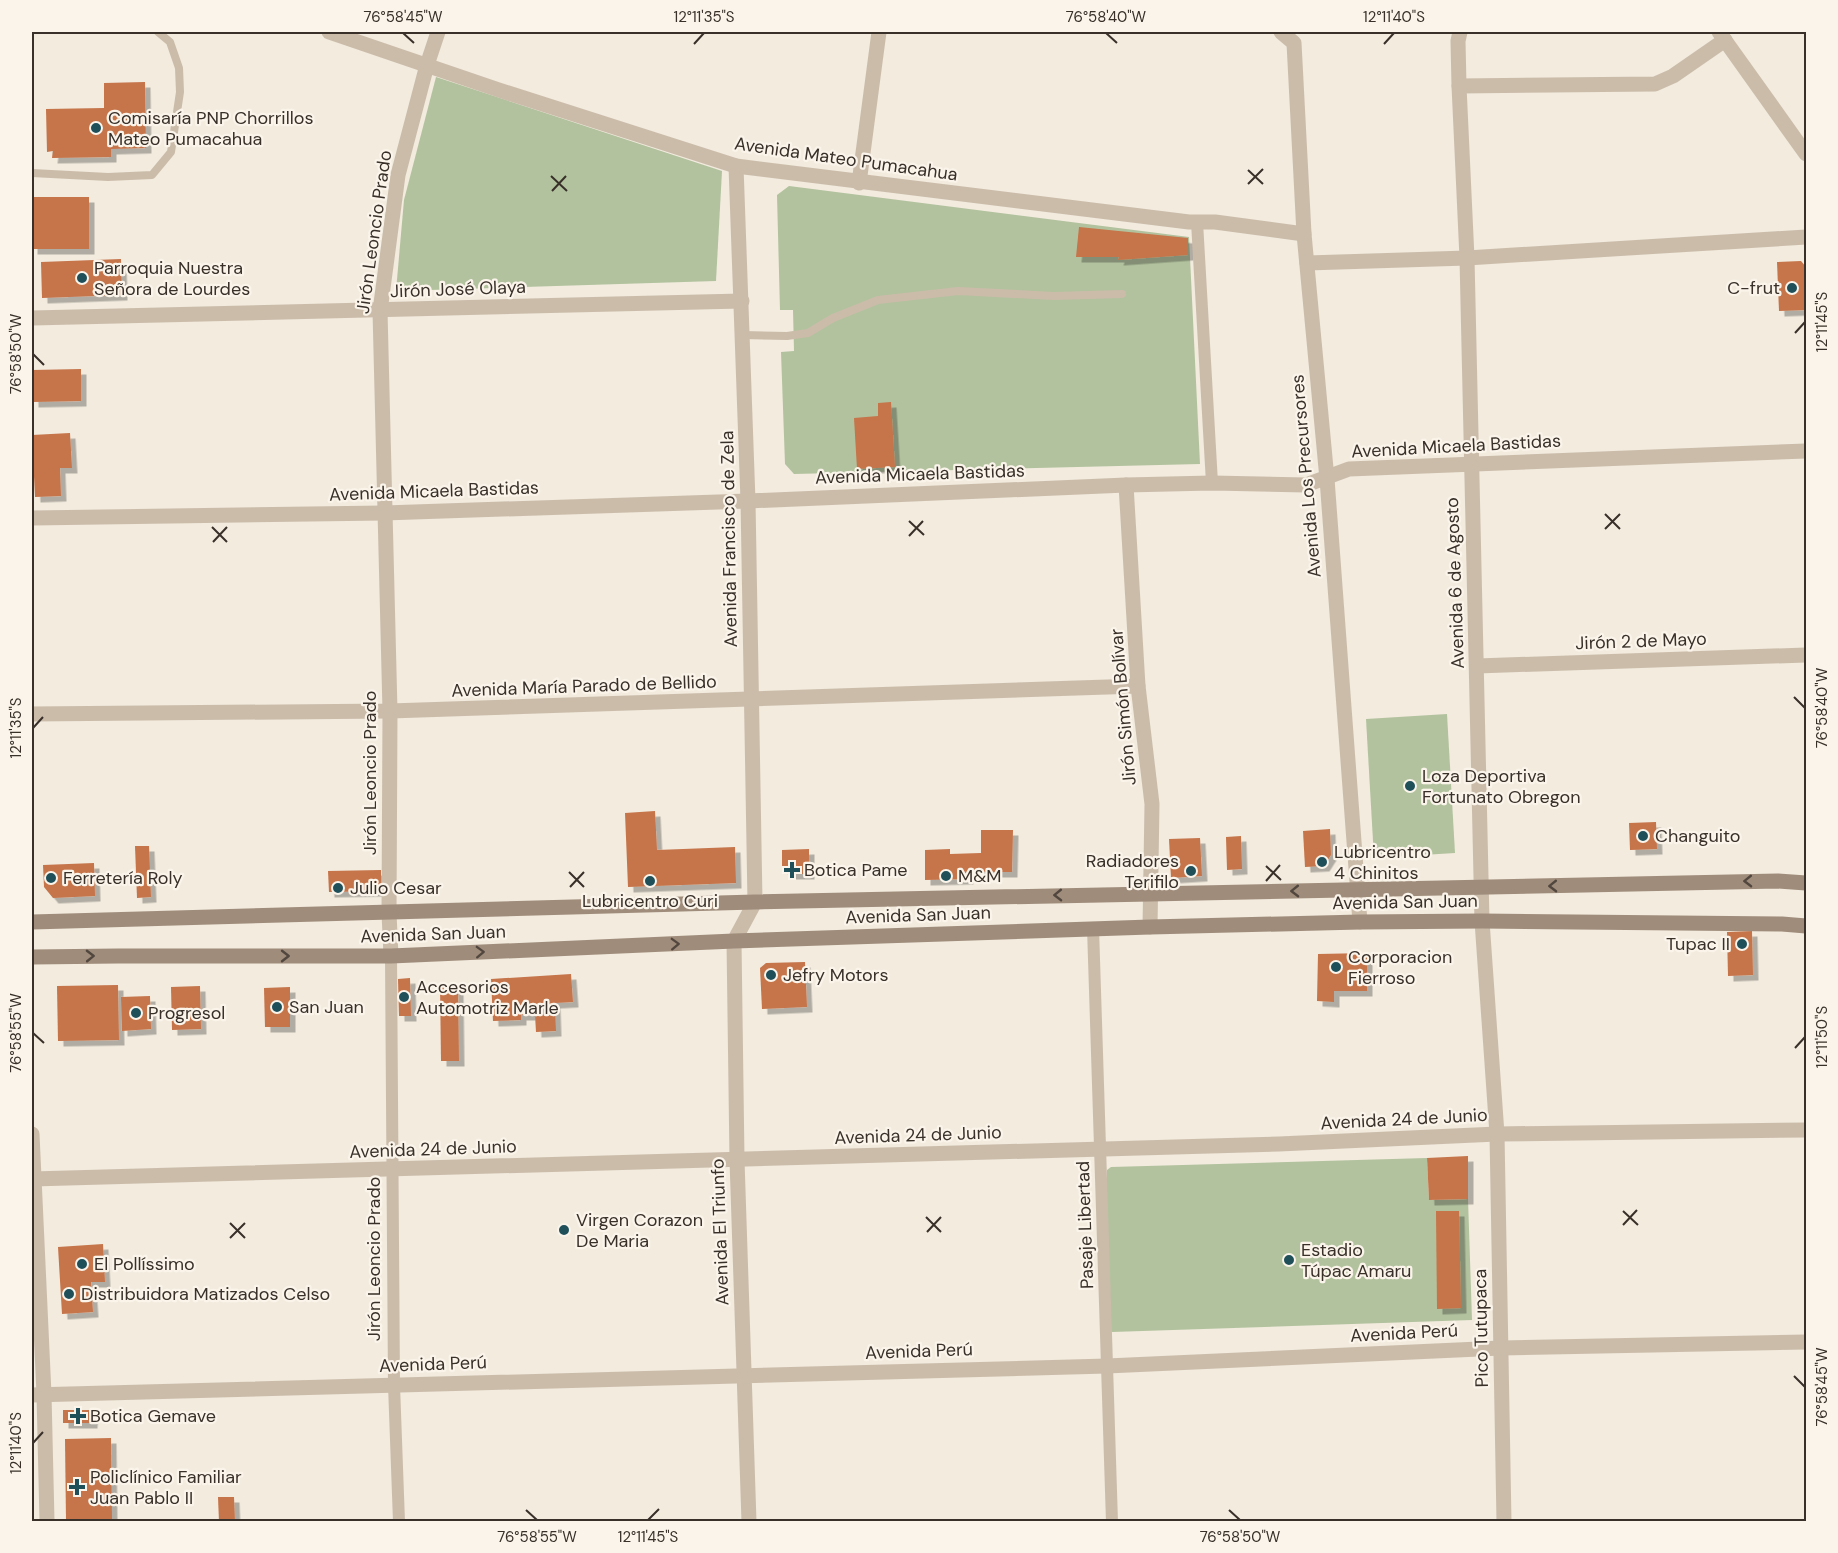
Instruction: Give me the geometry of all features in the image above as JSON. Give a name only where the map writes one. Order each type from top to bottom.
[{"type":"main road","name":"Avenida San Juan","points":[[32,922],[1150,893],[1778,881],[1806,883]]},
{"type":"main road","name":"Avenida San Juan","points":[[32,957],[391,956],[1093,928],[1360,922],[1482,921],[1806,926]]},
{"type":"street","name":"Avenida Mateo Pumacahua","points":[[329,32],[736,166],[859,183],[1304,234]]},
{"type":"street","name":"Jirón Leoncio Prado","points":[[399,1521],[394,1385],[389,913],[390,711],[380,311],[398,175],[438,32]]},
{"type":"street","points":[[859,183],[879,32]]},
{"type":"street","name":"Avenida Los Precursores","points":[[1281,32],[1294,43],[1304,234],[1327,478],[1360,922]]},
{"type":"street","name":"Avenida 6 de Agosto","points":[[1460,32],[1458,41],[1459,86],[1467,258],[1482,921],[1497,1134]]},
{"type":"street","points":[[1459,86],[1655,84],[1673,76],[1722,36],[1806,154]]},
{"type":"street","name":"Avenida Francisco de Zela","points":[[734,941],[755,902],[748,501],[736,166]]},
{"type":"street","points":[[1197,222],[1212,483]]},
{"type":"street","points":[[1307,263],[1467,258],[1806,237]]},
{"type":"street","name":"Jirón José Olaya","points":[[32,318],[742,301]]},
{"type":"street","name":"Avenida Micaela Bastidas","points":[[32,518],[384,513],[1126,485],[1212,483],[1306,485],[1349,469],[1806,451]]},
{"type":"street","name":"Jirón Simón Bolívar","points":[[1126,485],[1138,686],[1152,804],[1150,927]]},
{"type":"street","name":"Jirón 2 de Mayo","points":[[1476,666],[1806,655]]},
{"type":"street","name":"Avenida María Parado de Bellido","points":[[32,714],[390,711],[1138,686]]},
{"type":"street","name":"Pasaje Libertad","points":[[1093,928],[1112,1521]]},
{"type":"street","name":"Avenida El Triunfo","points":[[734,941],[737,1160],[749,1521]]},
{"type":"street","name":"Avenida 24 de Junio","points":[[33,1179],[1100,1150],[1497,1134],[1806,1130]]},
{"type":"street","points":[[32,1134],[38,1395],[47,1521]]},
{"type":"street","name":"Pico Tutupaca","points":[[1497,1134],[1504,1521]]},
{"type":"street","name":"Avenida Perú","points":[[38,1395],[1107,1366],[1501,1348],[1806,1342]]},
{"type":"lane","points":[[32,173],[108,177],[152,175],[163,164],[171,152],[180,92],[179,68],[170,42],[158,32]]},
{"type":"lane","points":[[743,335],[787,336],[808,333],[833,318],[878,300],[958,291],[1054,296],[1122,294]]},
{"type":"green space","points":[[436,77],[722,171],[716,281],[396,291],[404,200]]},
{"type":"green space","points":[[789,186],[1189,237],[1200,464],[794,474],[785,464],[781,352],[794,351],[793,310],[780,310],[777,195]]},
{"type":"green space","name":"Loza Deportiva Fortunato Obregon","points":[[1447,714],[1455,853],[1374,858],[1366,719]]},
{"type":"green space","name":"Estadio Túpac Amaru","points":[[1427,1158],[1429,1200],[1468,1199],[1472,1320],[1112,1332],[1107,1328],[1107,1170],[1111,1167]]},
{"type":"building","name":"Comisaría PNP Chorrillos Mateo Pumacahua","points":[[145,82],[146,148],[111,149],[111,157],[52,158],[53,151],[47,152],[46,109],[104,108],[104,83]]},
{"type":"building","points":[[32,197],[89,197],[89,249],[32,249]]},
{"type":"building","points":[[1079,227],[1188,238],[1188,255],[1118,260],[1119,257],[1076,257]]},
{"type":"building","name":"Parroquia Nuestra Señora de Lourdes","points":[[121,259],[122,295],[42,298],[41,262]]},
{"type":"building","name":"C-frut","points":[[1801,261],[1806,267],[1806,310],[1779,311],[1777,262]]},
{"type":"building","points":[[81,369],[81,401],[33,402],[32,370]]},
{"type":"building","points":[[891,402],[895,467],[857,469],[854,418],[878,416],[878,403]]},
{"type":"building","points":[[70,433],[72,468],[60,468],[61,496],[35,497],[32,435]]},
{"type":"building","points":[[655,811],[657,850],[735,847],[736,883],[628,887],[625,813]]},
{"type":"building","name":"Changuito","points":[[1656,822],[1657,849],[1630,850],[1629,823]]},
{"type":"building","points":[[1330,829],[1331,855],[1324,866],[1305,867],[1303,831]]},
{"type":"building","points":[[981,830],[1013,830],[1012,872],[968,872],[968,879],[925,880],[925,850],[950,849],[950,854],[981,853]]},
{"type":"building","points":[[1241,836],[1242,869],[1227,870],[1226,837]]},
{"type":"building","points":[[1200,838],[1202,876],[1171,878],[1169,839]]},
{"type":"building","points":[[135,846],[149,846],[151,897],[137,898]]},
{"type":"building","points":[[809,849],[809,874],[788,874],[782,868],[782,850]]},
{"type":"building","points":[[94,863],[95,896],[53,898],[44,887],[43,865]]},
{"type":"building","points":[[381,870],[381,891],[329,892],[328,871]]},
{"type":"building","points":[[1752,931],[1753,975],[1728,976],[1727,932]]},
{"type":"building","points":[[1367,953],[1367,991],[1334,991],[1334,1002],[1317,1001],[1318,954]]},
{"type":"building","points":[[805,962],[807,1007],[762,1009],[760,968],[766,963]]},
{"type":"building","points":[[571,974],[573,1002],[555,1003],[556,1031],[536,1032],[535,1015],[521,1015],[521,1020],[493,1021],[491,979]]},
{"type":"building","name":"Accesorios Automotriz Marle","points":[[410,978],[411,1016],[399,1016],[398,979]]},
{"type":"building","points":[[440,984],[458,984],[459,1061],[441,1061]]},
{"type":"building","points":[[118,985],[119,1040],[58,1041],[57,986]]},
{"type":"building","points":[[200,986],[201,1029],[172,1030],[171,987]]},
{"type":"building","name":"San Juan","points":[[290,987],[290,1027],[265,1027],[264,988]]},
{"type":"building","name":"Progresol","points":[[150,996],[151,1029],[122,1031],[121,997]]},
{"type":"building","points":[[1468,1156],[1468,1199],[1429,1200],[1427,1158]]},
{"type":"building","points":[[1436,1211],[1459,1211],[1461,1308],[1437,1309]]},
{"type":"building","name":"El Pollíssimo","points":[[103,1244],[105,1282],[91,1282],[93,1312],[62,1314],[58,1247]]},
{"type":"building","name":"Botica Gemave","points":[[63,1410],[93,1410],[92,1423],[63,1423]]},
{"type":"building","points":[[111,1438],[112,1519],[66,1521],[65,1439]]},
{"type":"building","points":[[218,1497],[234,1497],[235,1522],[219,1522]]},
{"type":"place","name":"Comisaría PNP Chorrillos Mateo Pumacahua","points":[[96,128]]},
{"type":"place","name":"Parroquia Nuestra Señora de Lourdes","points":[[82,278]]},
{"type":"place","name":"C-frut","points":[[1792,288]]},
{"type":"place","name":"Loza Deportiva Fortunato Obregon","points":[[1410,786]]},
{"type":"place","name":"Changuito","points":[[1643,836]]},
{"type":"place","name":"Lubricentro 4 Chinitos","points":[[1322,862]]},
{"type":"place","name":"Botica Pame","points":[[792,870]]},
{"type":"place","name":"Radiadores Terifilo","points":[[1191,871]]},
{"type":"place","name":"M&M","points":[[946,876]]},
{"type":"place","name":"Ferretería Roly","points":[[51,878]]},
{"type":"place","name":"Lubricentro Curi","points":[[650,881]]},
{"type":"place","name":"Julio Cesar","points":[[338,888]]},
{"type":"place","name":"Tupac II","points":[[1742,944]]},
{"type":"place","name":"Corporacion Fierroso","points":[[1336,967]]},
{"type":"place","name":"Jefry Motors","points":[[771,975]]},
{"type":"place","name":"Accesorios Automotriz Marle","points":[[404,997]]},
{"type":"place","name":"San Juan","points":[[277,1007]]},
{"type":"place","name":"Progresol","points":[[136,1013]]},
{"type":"place","name":"Virgen Corazon De Maria","points":[[564,1230]]},
{"type":"place","name":"Estadio Túpac Amaru","points":[[1289,1260]]},
{"type":"place","name":"El Pollíssimo","points":[[82,1264]]},
{"type":"place","name":"Distribuidora Matizados Celso","points":[[69,1294]]},
{"type":"place","name":"Botica Gemave","points":[[78,1416]]},
{"type":"place","name":"Policlínico Familiar Juan Pablo II","points":[[77,1487]]}]
